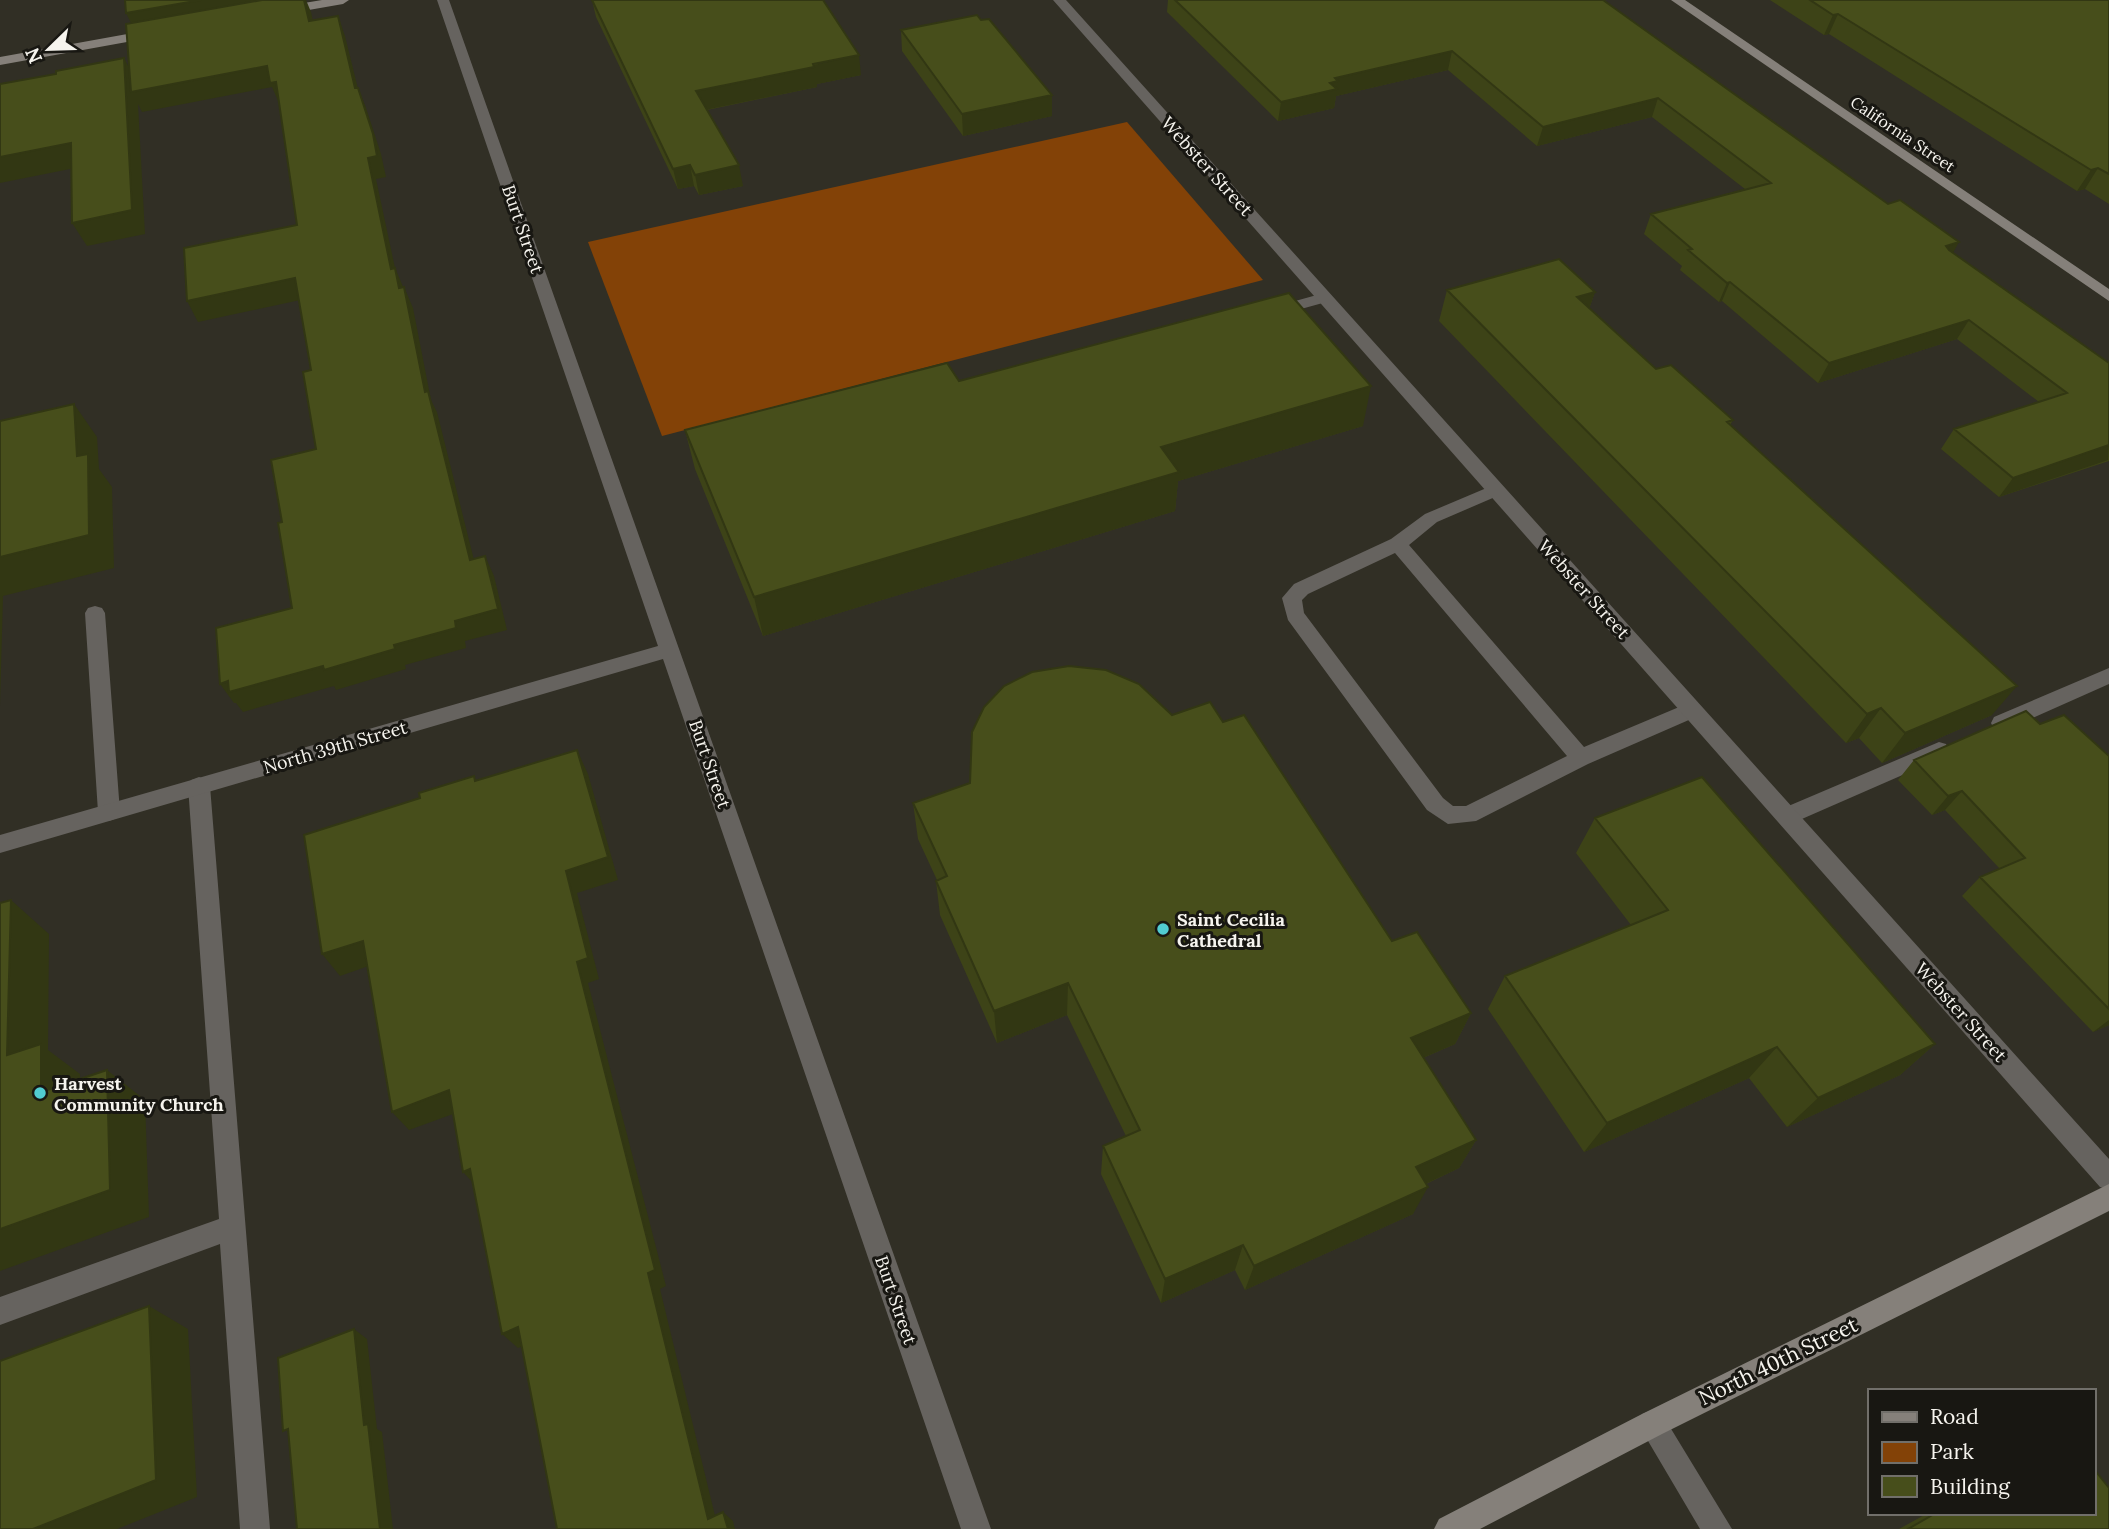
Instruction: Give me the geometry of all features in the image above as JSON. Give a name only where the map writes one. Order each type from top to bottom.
[{"type":"street","points":[[261,15],[343,0]]},
{"type":"street","name":"Burt Street","points":[[443,0],[976,1529]]},
{"type":"street","name":"Webster Street","points":[[1059,0],[2109,1178]]},
{"type":"street","name":"California Street","points":[[1677,0],[2109,296]]},
{"type":"street","points":[[0,61],[165,32]]},
{"type":"street","points":[[1259,315],[1324,298]]},
{"type":"street","points":[[1496,490],[1431,518],[1398,544],[1301,589],[1292,598],[1294,615],[1435,804],[1448,815],[1468,815],[1581,758],[1691,710]]},
{"type":"street","points":[[1398,544],[1581,758]]},
{"type":"street","points":[[95,612],[109,812]]},
{"type":"street","name":"North 39th Street","points":[[0,844],[670,650]]},
{"type":"street","points":[[1985,730],[2109,676]]},
{"type":"street","points":[[1787,817],[1960,741]]},
{"type":"street","points":[[199,786],[254,1529]]},
{"type":"street","name":"North 40th Street","points":[[1449,1529],[1652,1424],[2109,1197]]},
{"type":"street","points":[[0,1311],[232,1227]]},
{"type":"street","points":[[1652,1424],[1717,1529]]},
{"type":"green space","points":[[1127,122],[1263,280],[662,436],[588,242]]},
{"type":"building","points":[[125,0],[201,0],[126,13]]},
{"type":"building","points":[[262,0],[304,0],[309,21],[338,16],[355,88],[358,88],[373,134],[377,156],[368,158],[391,269],[395,268],[399,288],[404,287],[425,392],[428,391],[470,560],[485,556],[498,609],[455,621],[456,628],[394,645],[395,649],[324,670],[323,666],[229,692],[228,681],[220,684],[216,628],[292,608],[278,523],[282,522],[271,460],[316,449],[303,372],[311,370],[295,278],[187,301],[184,248],[297,225],[276,82],[270,83],[267,66],[131,92],[126,24]]},
{"type":"building","points":[[592,0],[823,0],[859,55],[696,91],[739,165],[695,175],[690,165],[673,169]]},
{"type":"building","points":[[1175,0],[1603,0],[1888,204],[1900,200],[1959,242],[1946,246],[2109,363],[2109,445],[2013,478],[1954,429],[2067,393],[1969,320],[1829,363],[1730,282],[1727,283],[1651,214],[1771,183],[1658,98],[1543,127],[1452,51],[1335,78],[1338,81],[1330,83],[1337,89],[1281,102]]},
{"type":"building","points":[[1810,0],[2109,0],[2109,174],[2098,168],[2091,170],[1838,14],[1833,15]]},
{"type":"building","points":[[977,15],[981,20],[989,19],[1052,95],[962,114],[901,30]]},
{"type":"building","points":[[124,58],[132,210],[72,223],[71,143],[0,157],[0,84]]},
{"type":"building","points":[[1559,259],[1595,292],[1577,297],[1656,369],[1671,365],[1733,420],[1727,422],[2017,686],[1905,733],[1881,708],[1867,714],[1447,290]]},
{"type":"building","points":[[1289,293],[1371,386],[1161,447],[1179,472],[754,597],[685,430],[947,363],[959,381]]},
{"type":"building","points":[[74,404],[77,456],[88,454],[89,535],[0,557],[0,421]]},
{"type":"building","points":[[1069,666],[1106,670],[1139,684],[1172,715],[1210,702],[1223,722],[1244,715],[1392,941],[1417,932],[1471,1013],[1411,1038],[1476,1140],[1416,1167],[1428,1187],[1254,1266],[1243,1245],[1165,1279],[1103,1146],[1140,1130],[1068,983],[994,1011],[936,881],[947,876],[913,803],[970,783],[972,732],[984,707],[1004,686],[1032,672]]},
{"type":"building","points":[[2026,711],[2040,724],[2064,715],[2109,756],[2109,1009],[1980,877],[2025,858],[1962,791],[1948,796],[1914,760]]},
{"type":"building","points":[[577,750],[608,857],[566,871],[588,958],[577,962],[655,1270],[648,1273],[708,1519],[723,1512],[728,1529],[557,1529],[518,1327],[502,1334],[470,1169],[463,1172],[449,1090],[392,1112],[363,941],[322,954],[304,835],[420,798],[419,793],[474,776],[475,781]]},
{"type":"building","points":[[1702,777],[1935,1044],[1818,1098],[1777,1047],[1607,1123],[1505,976],[1668,910],[1595,818]]},
{"type":"building","points":[[11,900],[7,1055],[41,1044],[41,1092],[107,1070],[110,1190],[0,1229],[0,903]]},
{"type":"building","points":[[149,1306],[156,1480],[33,1529],[0,1529],[0,1361]]},
{"type":"building","points":[[354,1329],[364,1425],[368,1424],[380,1529],[297,1529],[288,1429],[283,1431],[278,1358]]},
{"type":"building","points":[[2095,1470],[2109,1488],[2109,1529],[1908,1529],[1932,1515],[2095,1515]]},
{"type":"place","name":"Saint Cecilia Cathedral","points":[[1163,929]]},
{"type":"place","name":"Harvest Community Church","points":[[40,1093]]}]
